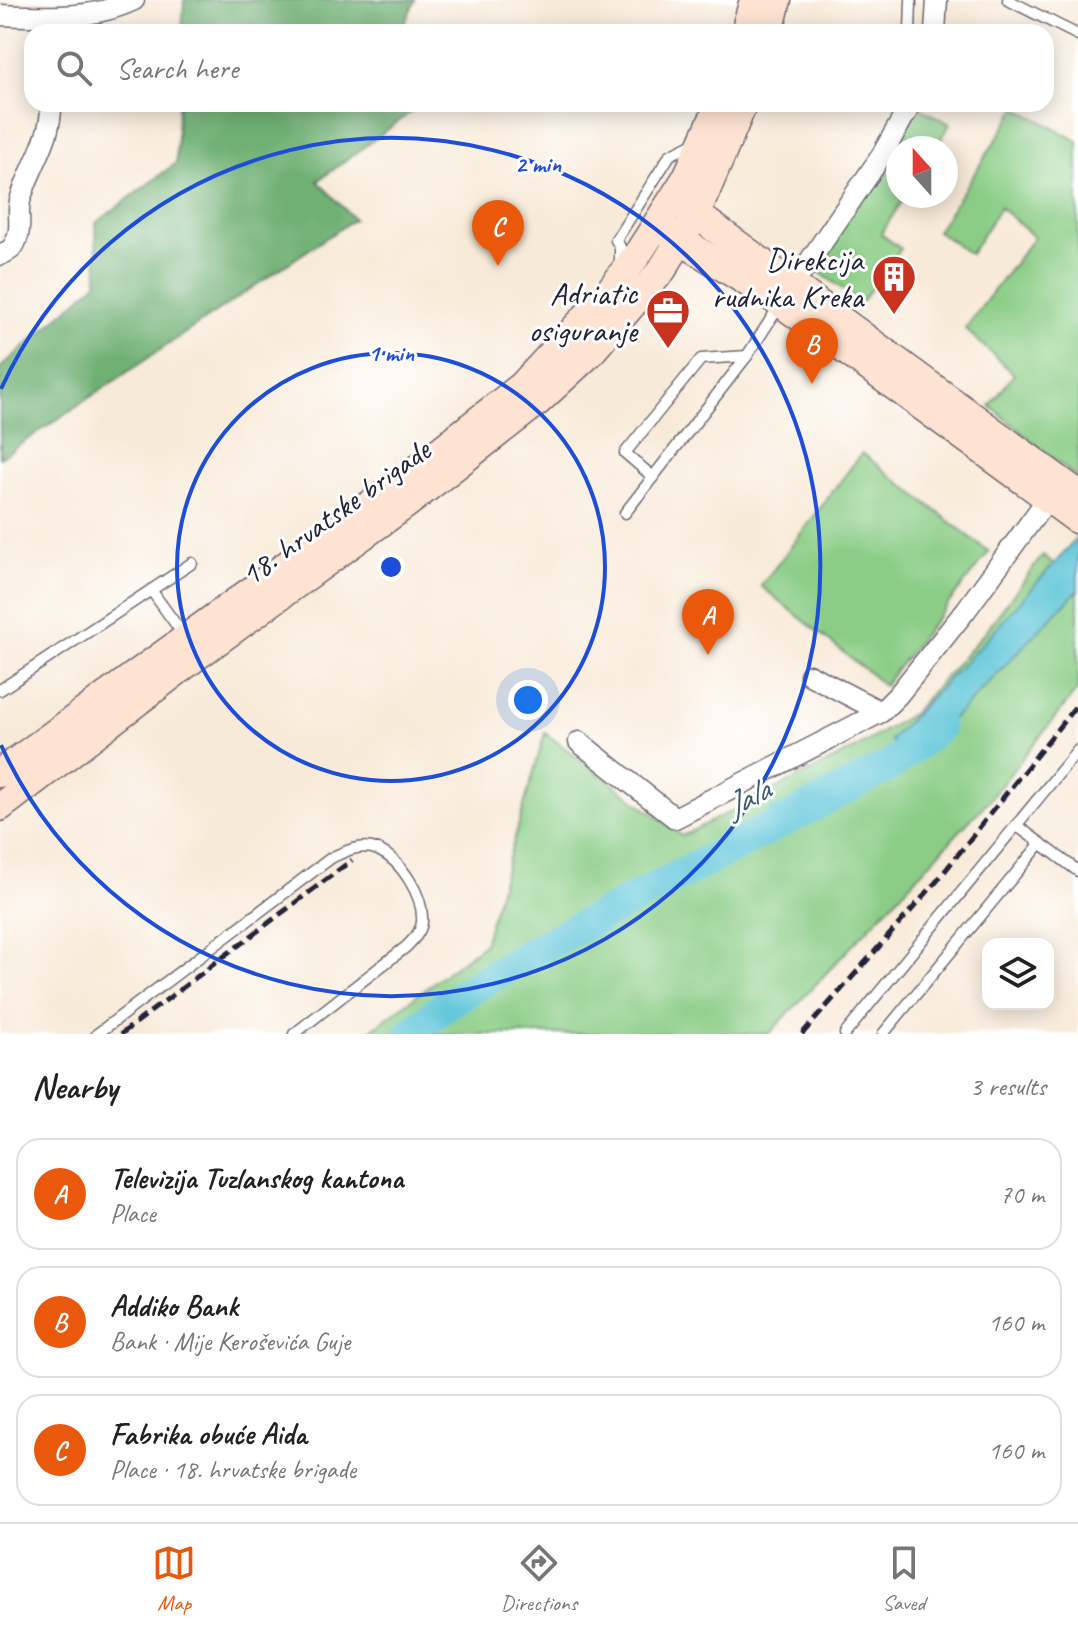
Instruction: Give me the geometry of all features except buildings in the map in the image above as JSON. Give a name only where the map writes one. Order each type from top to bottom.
[{"type":"main road","points":[[747,24],[754,0]]},
{"type":"main road","points":[[771,24],[777,0]]},
{"type":"main road","points":[[685,206],[717,112]]},
{"type":"main road","points":[[738,112],[669,233],[787,294]]},
{"type":"main road","points":[[685,206],[787,294],[1062,491],[1078,520]]},
{"type":"main road","name":"18. hrvatske brigade","points":[[0,807],[192,646],[522,386],[620,278],[669,233]]},
{"type":"main road","name":"18. hrvatske brigade","points":[[0,773],[405,505],[537,402],[589,354],[662,270],[669,233]]},
{"type":"street","points":[[0,15],[33,24],[123,6],[134,0]]},
{"type":"street","points":[[936,24],[937,0]]},
{"type":"street","points":[[0,255],[12,250],[19,235],[20,201],[52,120],[52,112]]},
{"type":"street","points":[[787,294],[880,158],[906,112]]},
{"type":"street","points":[[579,742],[675,818],[881,712],[1062,491]]},
{"type":"street","points":[[810,675],[881,712]]},
{"type":"lane","points":[[910,24],[911,0]]},
{"type":"lane","points":[[1008,0],[1078,35]]},
{"type":"lane","points":[[620,278],[620,247],[616,240],[670,155],[708,136]]},
{"type":"lane","points":[[625,513],[747,356],[787,294]]},
{"type":"lane","points":[[653,477],[625,453],[701,359],[747,356]]},
{"type":"lane","points":[[0,690],[192,563]]},
{"type":"lane","points":[[151,590],[192,646]]},
{"type":"lane","points":[[845,1034],[1078,750]]},
{"type":"lane","points":[[1016,825],[1078,871]]},
{"type":"lane","points":[[883,1034],[1041,843]]},
{"type":"lane","points":[[97,1034],[331,858],[346,850],[363,847],[377,849],[389,857],[414,888],[422,925],[406,947],[294,1034]]},
{"type":"green space","points":[[184,0],[415,0],[404,24],[182,24]]},
{"type":"green space","points":[[178,112],[411,112],[318,181],[354,219],[0,458],[0,368],[97,283],[96,223],[176,163]]},
{"type":"green space","points":[[912,112],[927,112],[950,124],[943,136],[897,136]]},
{"type":"green space","points":[[1014,112],[1024,112],[1078,141],[1078,479],[990,406],[1014,374],[965,329],[1034,237],[1000,207],[970,254],[937,231],[952,208],[958,208],[958,199]]},
{"type":"green space","points":[[886,152],[886,208],[897,208],[881,234],[901,249],[861,302],[812,267]]},
{"type":"green space","points":[[862,453],[989,552],[884,685],[761,586]]},
{"type":"green space","points":[[1043,555],[1078,584],[1078,689],[989,800],[769,1034],[366,1034],[484,944],[545,733],[682,836],[853,750],[913,713],[985,632]]},
{"type":"water","points":[[1078,537],[1078,590],[960,712],[907,757],[890,740]]},
{"type":"waterway","name":"Jala","points":[[411,1034],[444,1006],[530,953],[891,765],[938,727]]},
{"type":"railway","points":[[802,1034],[937,881],[1078,703]]},
{"type":"railway","points":[[121,1034],[352,860]]},
{"type":"place","name":"Fabrika obuće Aida","points":[[498,266]]},
{"type":"place","name":"Direkcija rudnika Kreka","points":[[894,316]]},
{"type":"place","name":"Adriatic osiguranje","points":[[668,350]]},
{"type":"place","name":"Addiko Bank","points":[[812,384]]},
{"type":"place","name":"Televizija Tuzlanskog kantona","points":[[708,655]]}]
